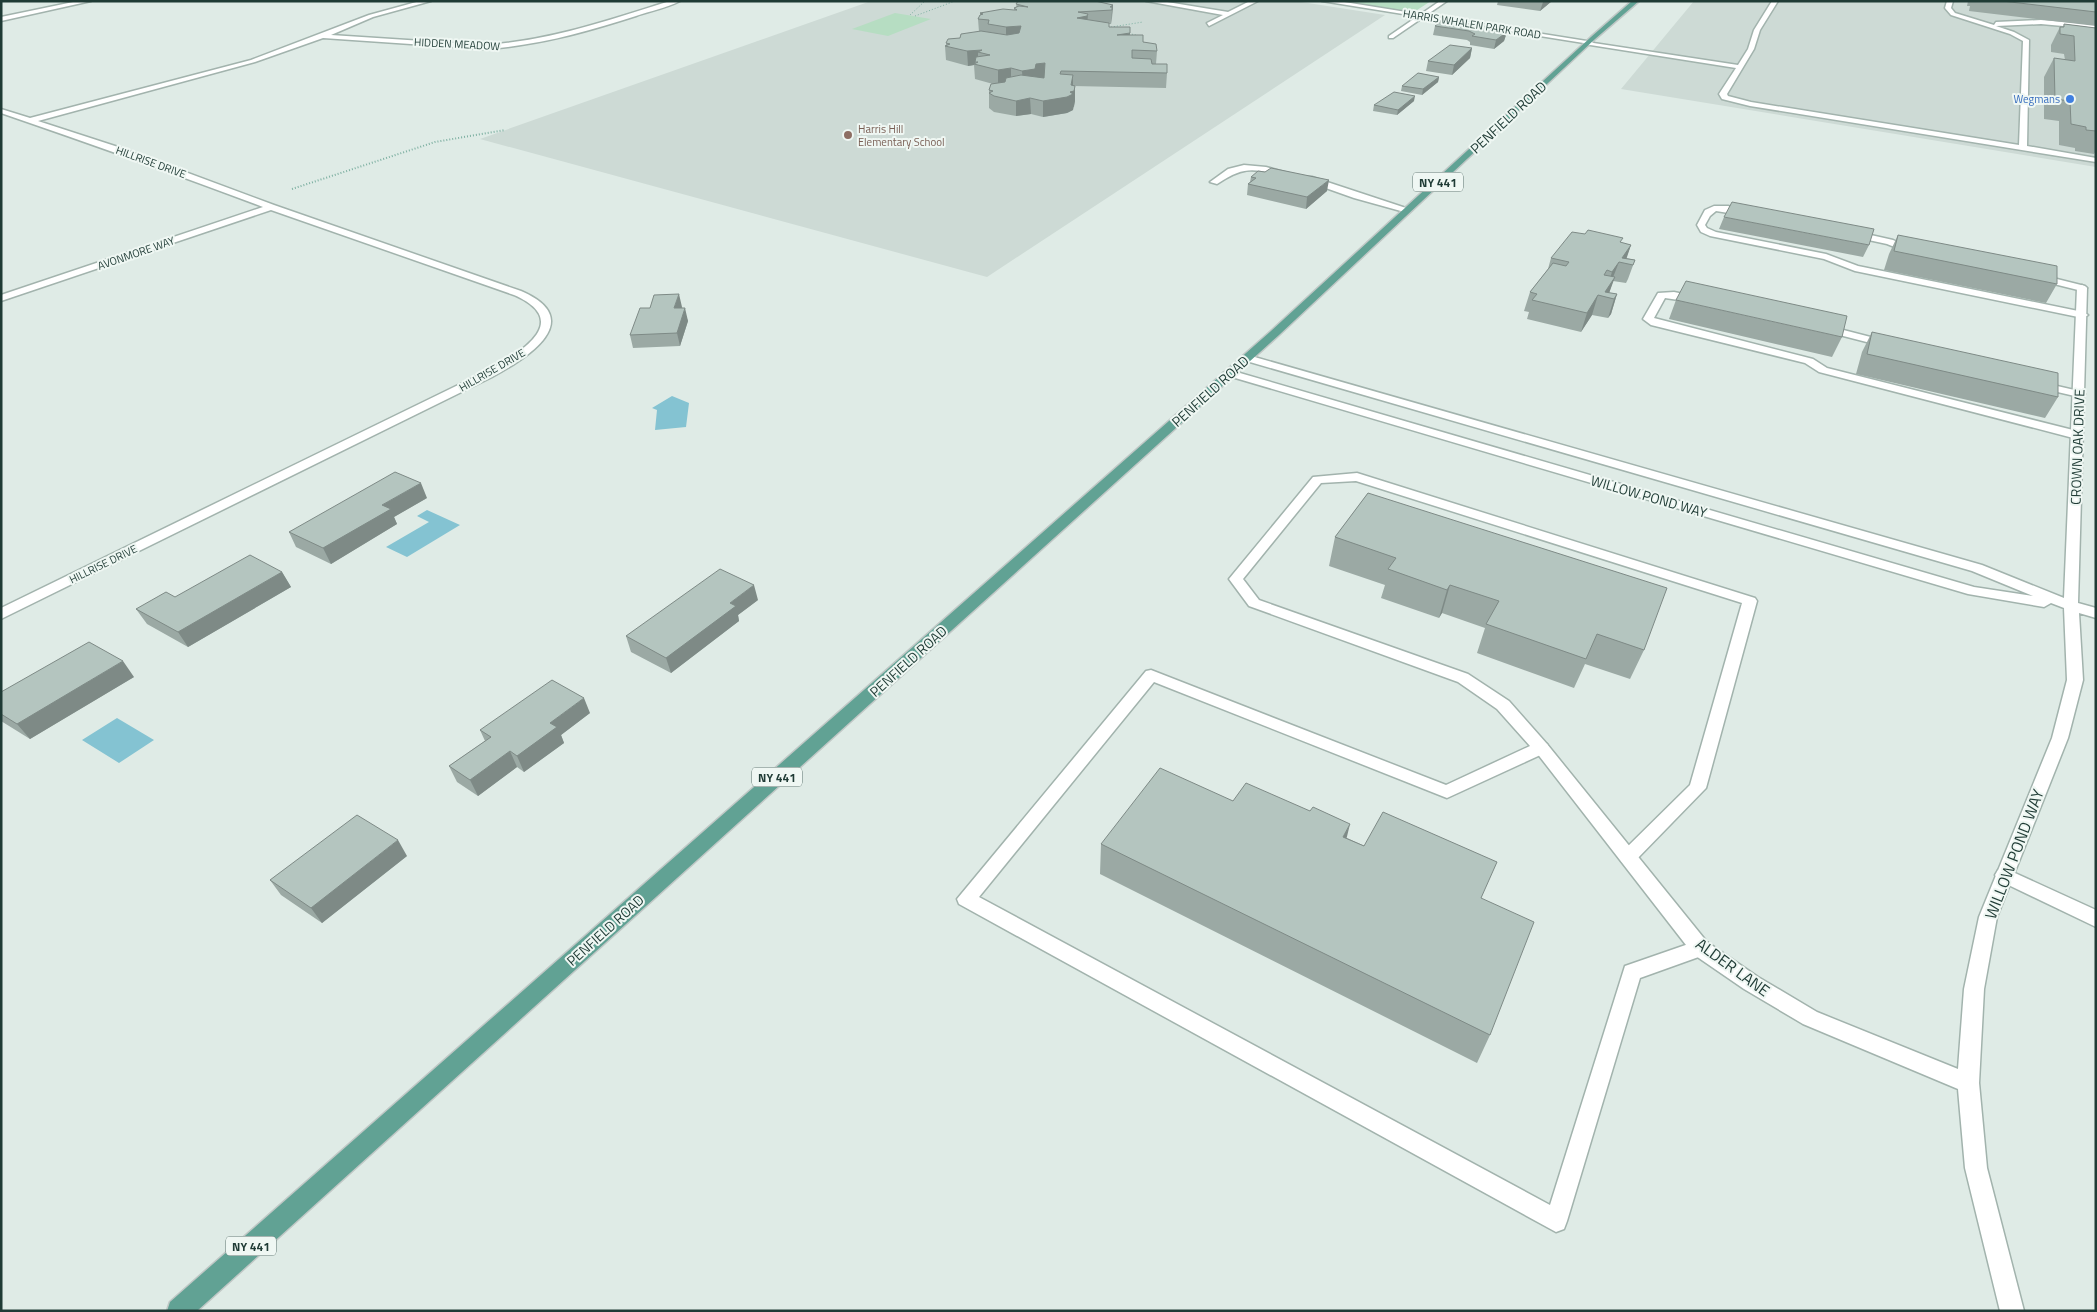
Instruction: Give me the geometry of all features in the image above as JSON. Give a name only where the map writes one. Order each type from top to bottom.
[{"type":"main road","name":"PENFIELD ROAD","points":[[178,1311],[1247,358],[1634,2]]},
{"type":"street","points":[[1,18],[88,1]]},
{"type":"street","name":"HIDDEN MEADOW","points":[[28,121],[254,62],[371,16],[428,1]]},
{"type":"street","name":"HIDDEN MEADOW","points":[[322,36],[475,46],[504,46],[552,38],[676,1]]},
{"type":"street","points":[[1150,1],[1229,14]]},
{"type":"street","points":[[1209,24],[1255,1]]},
{"type":"street","name":"HARRIS WHALEN PARK ROAD","points":[[1325,1],[1742,64]]},
{"type":"street","points":[[1391,37],[1444,1]]},
{"type":"street","points":[[1775,1],[1757,30],[1753,46],[1723,94],[1725,97],[1733,100],[2096,160]]},
{"type":"street","points":[[1950,1],[1948,8],[1953,14],[2026,40],[2024,148]]},
{"type":"street","points":[[1987,25],[2041,22],[2060,26],[2096,27]]},
{"type":"street","name":"HILLRISE DRIVE","points":[[1,111],[115,149],[271,207],[520,294],[544,310],[548,322],[545,334],[533,346],[515,360],[488,375],[1,614]]},
{"type":"street","points":[[1214,182],[1231,170],[1257,168],[1306,178],[1357,196],[1408,210]]},
{"type":"street","name":"AVONMORE WAY","points":[[1,298],[271,207]]},
{"type":"street","points":[[1753,215],[1724,209],[1713,209],[1701,225],[1704,230],[1713,234],[1826,257],[1855,268],[2083,315]]},
{"type":"street","points":[[1841,232],[1890,242],[1919,252]]},
{"type":"street","name":"CROWN OAK DRIVE","points":[[2024,274],[2082,288],[2083,315],[2070,606]]},
{"type":"street","points":[[1712,303],[1674,294],[1662,295],[1648,319],[1655,323],[1809,361],[1822,370],[2078,435]]},
{"type":"street","points":[[1816,326],[1882,341],[1896,350]]},
{"type":"street","name":"WILLOW POND WAY","points":[[1247,358],[1977,568],[2070,606]]},
{"type":"street","name":"WILLOW POND WAY","points":[[1229,373],[1973,591],[2070,606],[2096,613]]},
{"type":"street","points":[[2033,383],[2080,394]]},
{"type":"street","name":"ALDER LANE","points":[[1628,856],[1698,788],[1750,601],[1358,477],[1317,480],[1236,579],[1254,603],[1463,678],[1502,705],[1541,748],[1700,948],[1751,983],[1810,1018],[1968,1083]]},
{"type":"street","name":"WILLOW POND WAY","points":[[2012,1311],[1976,1168],[1968,1083],[1974,989],[1988,917],[2060,738],[2076,680],[2070,606]]},
{"type":"street","points":[[1541,748],[1447,792],[1151,675],[966,899],[1556,1221],[1632,972],[1700,948]]},
{"type":"street","points":[[2004,876],[2096,919]]},
{"type":"path","points":[[910,15],[925,1]]},
{"type":"path","points":[[915,16],[955,1]]},
{"type":"path","points":[[1115,32],[1098,28],[1144,22]]},
{"type":"path","points":[[1124,33],[1141,36]]},
{"type":"path","points":[[256,201],[435,142],[505,130]]},
{"type":"shaded area","name":"Harris Hill Elementary School","points":[[871,1],[1295,1],[1385,15],[987,277],[480,139]]},
{"type":"shaded area","points":[[1694,1],[2096,1],[2096,167],[1621,89]]},
{"type":"green space","points":[[1339,1],[1431,1],[1414,12]]},
{"type":"green space","points":[[895,13],[931,19],[888,36],[852,29]]},
{"type":"water","points":[[672,396],[689,403],[686,427],[655,430],[657,410],[652,408]]},
{"type":"water","points":[[427,510],[460,525],[407,557],[386,547],[429,522],[417,516]]},
{"type":"water","points":[[117,718],[154,740],[119,763],[82,740]]},
{"type":"building","points":[[1018,1],[1095,1],[1113,5],[1110,7],[1112,7],[1112,10],[1078,12],[1088,14],[1087,16],[1077,18],[1109,23],[1109,27],[1130,27],[1130,33],[1117,35],[1143,35],[1143,42],[1156,44],[1157,51],[1132,50],[1132,58],[1151,59],[1152,64],[1167,64],[1167,73],[1061,71],[1060,74],[1073,75],[1071,85],[1075,86],[1074,91],[1070,92],[1073,94],[1067,97],[1043,101],[1030,98],[1016,101],[994,96],[989,93],[993,91],[989,90],[991,84],[1005,82],[1006,78],[1021,75],[1044,78],[1045,63],[1036,64],[1035,69],[1022,71],[1011,68],[998,70],[974,64],[978,62],[975,62],[976,57],[990,55],[978,52],[982,50],[967,51],[945,46],[950,44],[946,43],[948,39],[960,38],[961,34],[981,31],[1007,35],[1019,33],[1021,26],[1006,27],[988,24],[989,20],[978,19],[983,14],[980,13],[1003,9],[1017,10],[1014,8],[1019,6],[1028,7],[1016,4]]},
{"type":"building","points":[[2002,1],[2096,1],[2096,12]]},
{"type":"building","points":[[1443,20],[1498,28],[1507,32],[1496,40],[1472,36],[1475,34],[1469,31],[1435,26]]},
{"type":"building","points":[[2064,24],[2096,28],[2096,131],[2086,130],[2086,127],[2071,124],[2070,101],[2055,99],[2054,58],[2075,61],[2074,36],[2060,34],[2060,27],[2064,27]]},
{"type":"building","points":[[1450,45],[1472,48],[1454,65],[1428,61]]},
{"type":"building","points":[[1418,73],[1439,77],[1423,89],[1402,86]]},
{"type":"building","points":[[1394,92],[1415,96],[1398,110],[1374,105]]},
{"type":"building","points":[[1271,168],[1329,180],[1307,197],[1248,184],[1256,178],[1251,177],[1258,171],[1265,172]]},
{"type":"building","points":[[1732,202],[1874,229],[1869,245],[1724,217]]},
{"type":"building","points":[[1588,230],[1623,238],[1620,242],[1631,245],[1622,258],[1635,260],[1633,265],[1619,262],[1612,272],[1607,270],[1604,275],[1615,277],[1605,292],[1617,294],[1614,299],[1598,295],[1587,313],[1532,300],[1537,294],[1530,292],[1553,263],[1566,266],[1569,262],[1551,258],[1572,232],[1585,234]]},
{"type":"building","points":[[1898,235],[2057,266],[2057,284],[1894,251]]},
{"type":"building","points":[[1686,281],[1847,316],[1842,337],[1676,300]]},
{"type":"building","points":[[679,294],[674,308],[685,308],[677,333],[630,335],[640,308],[650,308],[654,295]]},
{"type":"building","points":[[1872,332],[2058,373],[2058,397],[1867,354]]},
{"type":"building","points":[[395,472],[421,483],[382,505],[391,509],[323,548],[289,532]]},
{"type":"building","points":[[1368,493],[1667,588],[1644,650],[1597,634],[1586,659],[1486,624],[1499,601],[1450,585],[1447,590],[1388,569],[1396,558],[1335,537]]},
{"type":"building","points":[[250,555],[282,572],[178,632],[136,609],[166,592],[175,597]]},
{"type":"building","points":[[720,569],[754,585],[730,603],[736,606],[666,658],[626,636]]},
{"type":"building","points":[[89,642],[123,661],[17,724],[1,714],[1,692]]},
{"type":"building","points":[[552,680],[584,698],[550,723],[557,727],[517,756],[510,751],[470,780],[449,766],[491,737],[480,730]]},
{"type":"building","points":[[1160,768],[1233,801],[1246,783],[1310,811],[1313,807],[1350,824],[1343,837],[1364,846],[1383,812],[1497,862],[1481,898],[1534,922],[1490,1035],[1101,844]]},
{"type":"building","points":[[357,815],[398,840],[311,908],[270,880]]},
{"type":"place","name":"Wegmans","points":[[2070,99]]},
{"type":"place","name":"Harris Hill Elementary School","points":[[848,135]]}]
